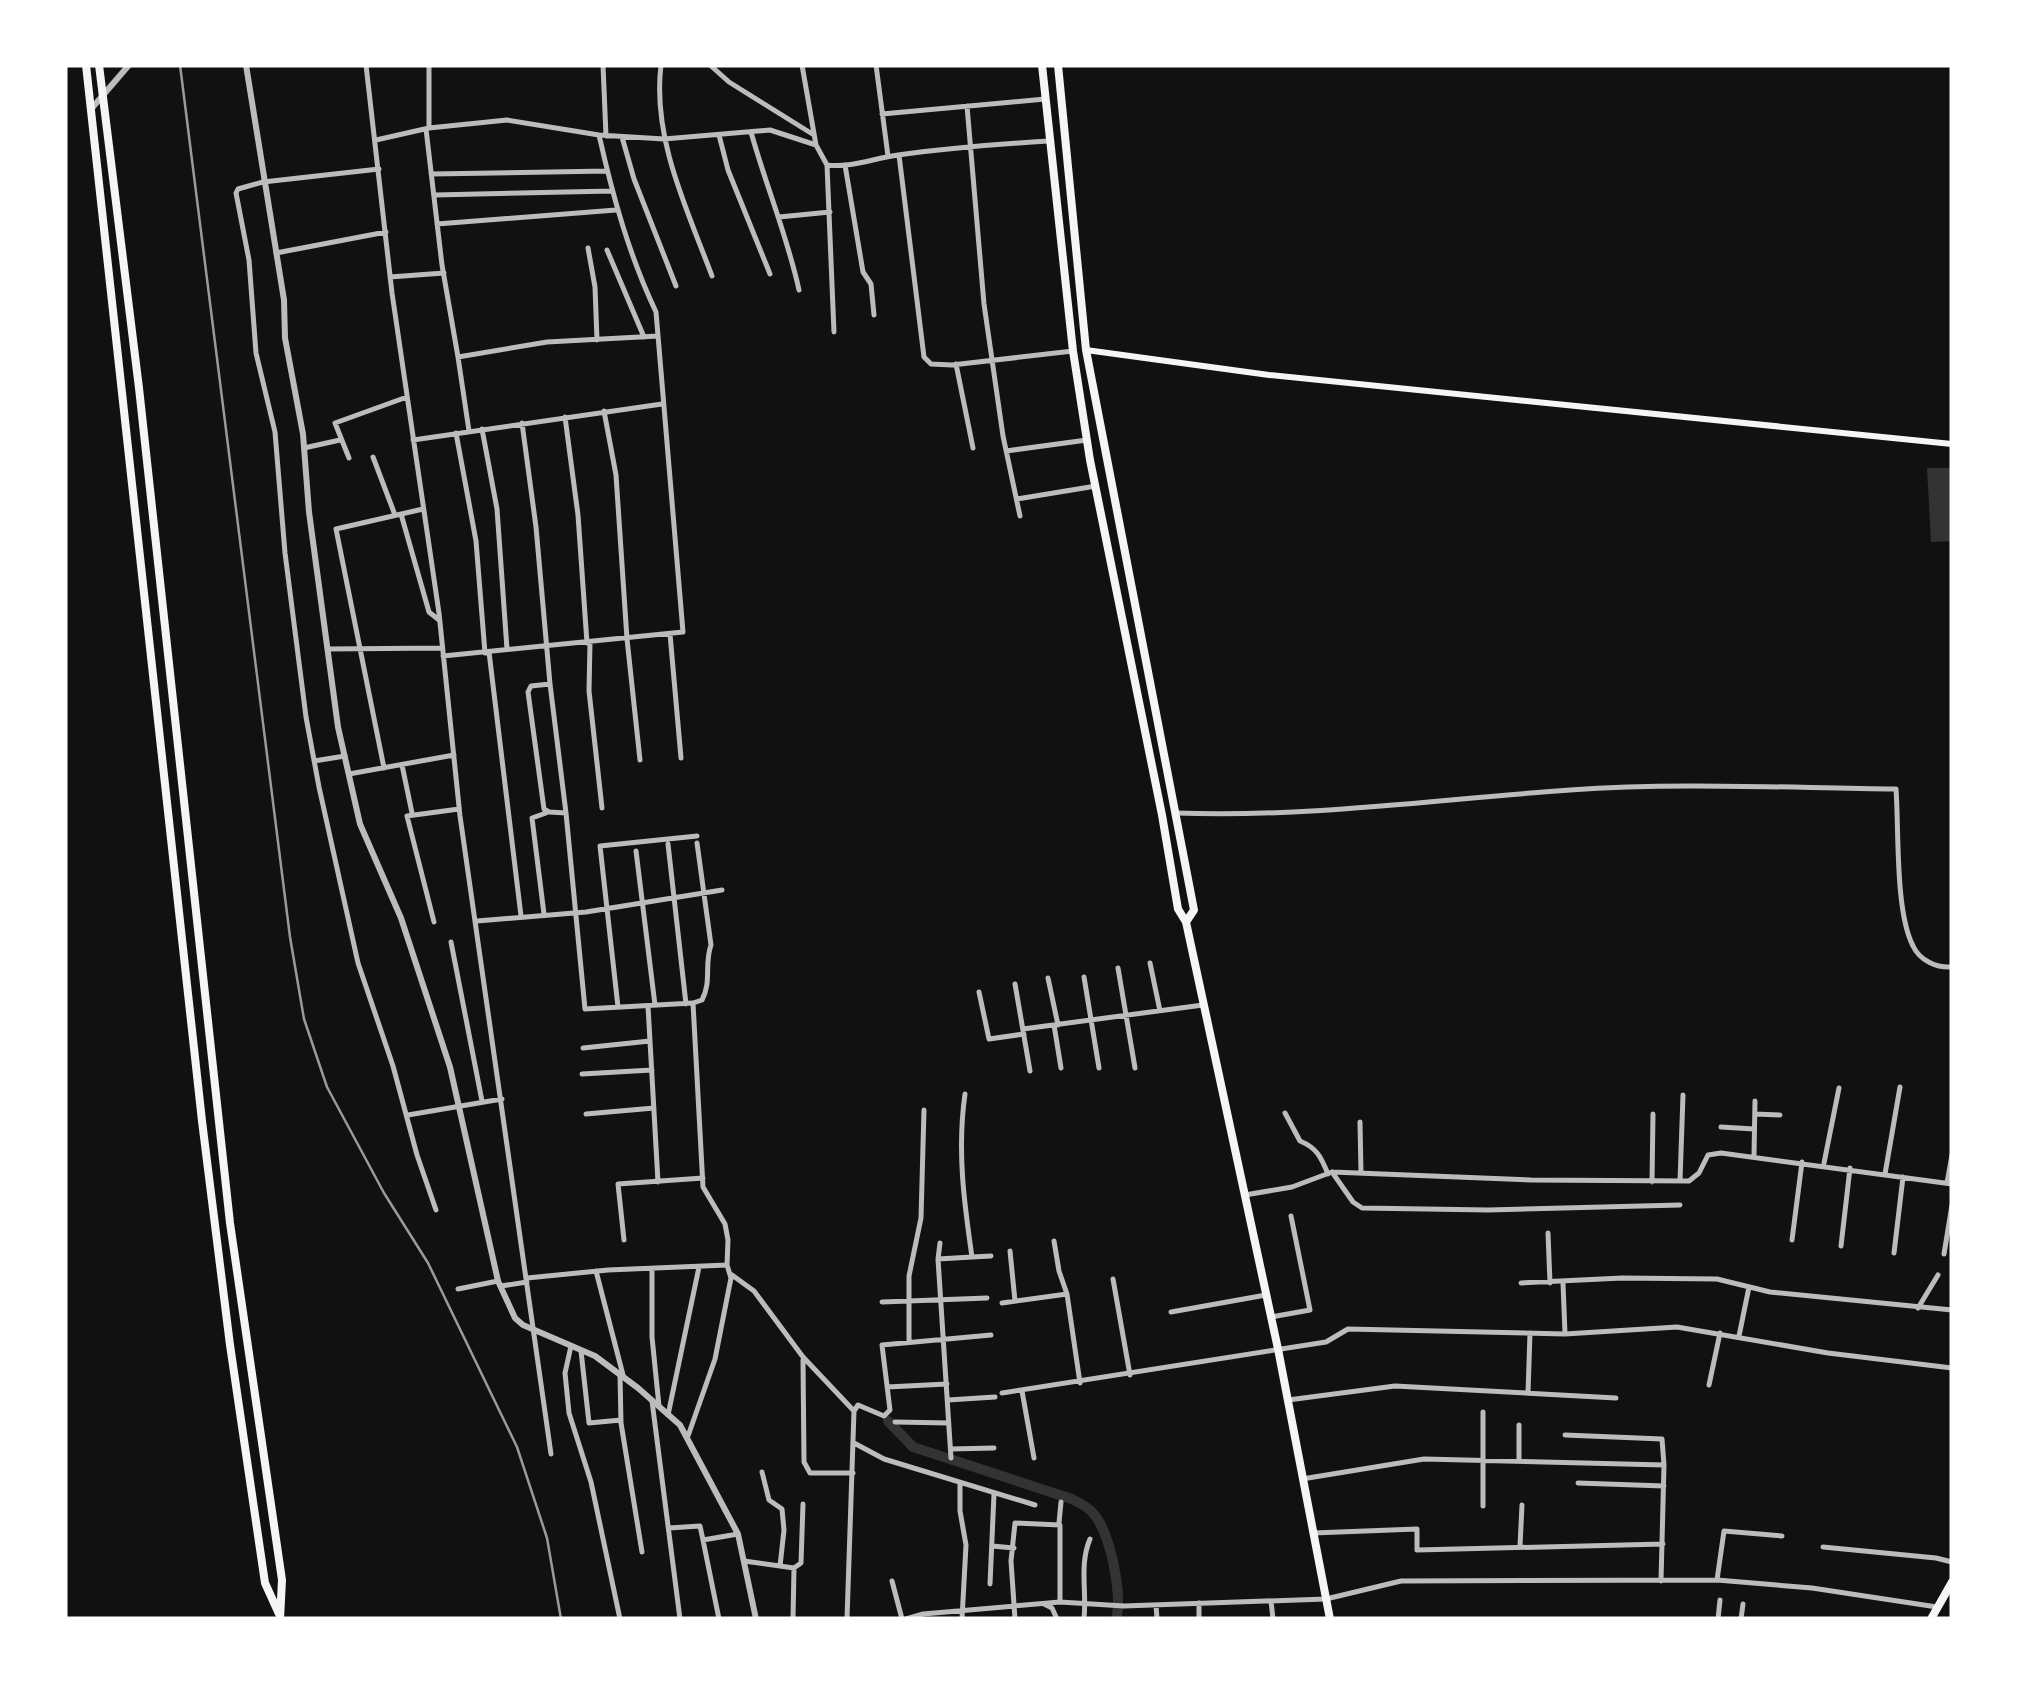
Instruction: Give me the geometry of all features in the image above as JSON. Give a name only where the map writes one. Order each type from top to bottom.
[{"type":"main road","points":[[86,65],[220,1271],[265,1582],[280,1618]]},
{"type":"main road","points":[[99,65],[137,370],[224,1168],[282,1580],[280,1618]]},
{"type":"main road","points":[[1042,65],[1087,440],[1178,909],[1186,922],[1278,1349],[1330,1619]]},
{"type":"main road","points":[[1058,65],[1086,350],[1194,910],[1186,922]]},
{"type":"main road","points":[[1049,141],[1064,140]]},
{"type":"main road","points":[[1074,351],[1269,376],[1952,444]]},
{"type":"main road","points":[[1162,815],[1176,812]]},
{"type":"main road","points":[[1931,1619],[1952,1582]]},
{"type":"street","points":[[92,108],[129,65]]},
{"type":"street","points":[[246,65],[284,300],[286,338],[345,756],[360,824],[401,918],[460,1104],[499,1284],[514,1318],[582,1351],[622,1376],[680,1424],[738,1534],[756,1619]]},
{"type":"street","points":[[366,65],[390,277],[439,620],[459,808],[551,1454]]},
{"type":"street","points":[[429,65],[431,174],[469,431]]},
{"type":"street","points":[[443,656],[684,632],[656,312],[634,265],[607,171],[602,136],[603,65]]},
{"type":"street","points":[[660,65],[664,139],[712,276]]},
{"type":"street","points":[[710,65],[729,82],[814,136]]},
{"type":"street","points":[[802,65],[816,145],[827,166],[834,332]]},
{"type":"street","points":[[876,65],[888,156]]},
{"type":"street","points":[[882,114],[1045,99]]},
{"type":"street","points":[[967,106],[984,304],[1020,516]]},
{"type":"street","points":[[376,140],[428,128],[507,120],[602,136],[664,139],[770,130],[816,145]]},
{"type":"street","points":[[752,132],[764,179],[789,241],[799,290]]},
{"type":"street","points":[[719,135],[728,170],[770,274]]},
{"type":"street","points":[[622,137],[634,179],[676,286]]},
{"type":"street","points":[[827,166],[899,154],[1049,141]]},
{"type":"street","points":[[899,154],[924,356],[937,366],[1074,351]]},
{"type":"street","points":[[844,165],[863,272],[872,284],[874,314]]},
{"type":"street","points":[[379,169],[263,182],[236,193],[249,260],[256,353],[275,432],[285,553],[314,761],[358,963],[436,1210]]},
{"type":"street","points":[[431,174],[607,171]]},
{"type":"street","points":[[434,195],[612,190]]},
{"type":"street","points":[[437,224],[616,210]]},
{"type":"street","points":[[779,217],[830,212]]},
{"type":"street","points":[[276,253],[386,232]]},
{"type":"street","points":[[588,248],[595,287],[597,340]]},
{"type":"street","points":[[607,250],[644,336]]},
{"type":"street","points":[[390,277],[444,273]]},
{"type":"street","points":[[458,357],[547,342],[658,336]]},
{"type":"street","points":[[956,364],[973,448]]},
{"type":"street","points":[[349,458],[337,422],[408,398]]},
{"type":"street","points":[[413,440],[663,404]]},
{"type":"street","points":[[604,411],[616,476],[640,760]]},
{"type":"street","points":[[565,417],[578,515],[588,691],[602,808]]},
{"type":"street","points":[[522,423],[578,912],[585,1009],[689,1003],[702,1000],[709,986],[707,956],[711,945],[697,840],[600,846],[618,1007]]},
{"type":"street","points":[[482,429],[497,509],[507,650]]},
{"type":"street","points":[[456,433],[476,541],[521,916]]},
{"type":"street","points":[[304,448],[341,440]]},
{"type":"street","points":[[1006,451],[1087,440]]},
{"type":"street","points":[[372,457],[398,514],[428,612],[439,620]]},
{"type":"street","points":[[1016,499],[1096,486]]},
{"type":"street","points":[[384,768],[336,529],[422,509]]},
{"type":"street","points":[[670,634],[680,758]]},
{"type":"street","points":[[328,649],[442,648]]},
{"type":"street","points":[[548,812],[544,809],[528,688],[550,684]]},
{"type":"street","points":[[349,774],[454,755]]},
{"type":"street","points":[[314,761],[345,756]]},
{"type":"street","points":[[402,765],[412,812]]},
{"type":"street","points":[[1176,812],[1336,809],[1571,790],[1693,785],[1896,789],[1904,918],[1913,947],[1922,958],[1941,968],[1952,967]]},
{"type":"street","points":[[434,922],[408,817],[412,812],[459,808]]},
{"type":"street","points":[[544,914],[532,818],[548,812],[566,813]]},
{"type":"street","points":[[668,844],[689,1003],[704,1187],[725,1224],[727,1265],[732,1278],[715,1359],[687,1438]]},
{"type":"street","points":[[636,851],[652,1005],[650,1041],[658,1182]]},
{"type":"street","points":[[476,921],[578,912],[722,890]]},
{"type":"street","points":[[451,942],[482,1101]]},
{"type":"street","points":[[1150,963],[1160,1011]]},
{"type":"street","points":[[1118,968],[1135,1068]]},
{"type":"street","points":[[1084,977],[1099,1068]]},
{"type":"street","points":[[1048,978],[1061,1068]]},
{"type":"street","points":[[1014,984],[1030,1071]]},
{"type":"street","points":[[979,992],[988,1039],[1056,1025],[1203,1005]]},
{"type":"street","points":[[582,1048],[650,1041]]},
{"type":"street","points":[[582,1074],[652,1070]]},
{"type":"street","points":[[1885,1174],[1900,1087]]},
{"type":"street","points":[[1823,1164],[1840,1088]]},
{"type":"street","points":[[966,1094],[960,1128],[961,1175],[972,1257]]},
{"type":"street","points":[[1680,1181],[1683,1095]]},
{"type":"street","points":[[408,1115],[502,1099]]},
{"type":"street","points":[[1754,1156],[1756,1101]]},
{"type":"street","points":[[586,1114],[654,1108]]},
{"type":"street","points":[[909,1342],[909,1276],[921,1218],[924,1110]]},
{"type":"street","points":[[1285,1113],[1300,1141],[1320,1154],[1330,1173],[1362,1208],[1488,1210],[1680,1204]]},
{"type":"street","points":[[1652,1182],[1653,1114]]},
{"type":"street","points":[[1755,1114],[1780,1116]]},
{"type":"street","points":[[1360,1122],[1361,1173]]},
{"type":"street","points":[[1720,1128],[1754,1128]]},
{"type":"street","points":[[1244,1195],[1292,1187],[1330,1173],[1689,1181],[1699,1174],[1708,1155],[1720,1153],[1950,1184],[1952,1156]]},
{"type":"street","points":[[1792,1240],[1802,1162]]},
{"type":"street","points":[[1841,1246],[1850,1168]]},
{"type":"street","points":[[1894,1253],[1903,1177]]},
{"type":"street","points":[[624,1240],[618,1184],[703,1178]]},
{"type":"street","points":[[1944,1254],[1952,1205]]},
{"type":"street","points":[[1271,1317],[1310,1310],[1291,1216]]},
{"type":"street","points":[[1548,1234],[1550,1283]]},
{"type":"street","points":[[1054,1240],[1067,1294],[1080,1383]]},
{"type":"street","points":[[940,1244],[951,1458]]},
{"type":"street","points":[[1010,1251],[1014,1301]]},
{"type":"street","points":[[938,1258],[991,1256]]},
{"type":"street","points":[[458,1289],[596,1271],[727,1265]]},
{"type":"street","points":[[668,1415],[699,1266]]},
{"type":"street","points":[[652,1268],[655,1403],[680,1619]]},
{"type":"street","points":[[596,1271],[622,1376],[620,1420],[642,1552]]},
{"type":"street","points":[[730,1273],[754,1291],[803,1358],[854,1410]]},
{"type":"street","points":[[1918,1308],[1938,1275]]},
{"type":"street","points":[[1113,1279],[1130,1375]]},
{"type":"street","points":[[1521,1283],[1717,1279],[1750,1287],[1952,1310]]},
{"type":"street","points":[[1563,1283],[1565,1334]]},
{"type":"street","points":[[1739,1336],[1750,1287]]},
{"type":"street","points":[[1002,1303],[1067,1294]]},
{"type":"street","points":[[1171,1312],[1266,1295]]},
{"type":"street","points":[[882,1302],[987,1298]]},
{"type":"street","points":[[948,1400],[1080,1383],[1330,1341],[1348,1329],[1565,1334],[1664,1326],[1828,1353],[1952,1368]]},
{"type":"street","points":[[1528,1393],[1530,1332]]},
{"type":"street","points":[[1709,1385],[1720,1333]]},
{"type":"street","points":[[847,1619],[854,1410],[858,1405],[884,1416],[890,1410],[882,1345],[992,1336]]},
{"type":"street","points":[[571,1346],[565,1373],[574,1435],[592,1482],[620,1619]]},
{"type":"street","points":[[582,1351],[589,1423],[620,1420]]},
{"type":"street","points":[[803,1358],[804,1462],[810,1472],[853,1473]]},
{"type":"street","points":[[888,1386],[948,1384]]},
{"type":"street","points":[[1288,1400],[1394,1386],[1616,1398]]},
{"type":"street","points":[[1022,1391],[1034,1458]]},
{"type":"street","points":[[1483,1412],[1483,1506]]},
{"type":"street","points":[[895,1422],[950,1423]]},
{"type":"street","points":[[1519,1425],[1519,1461]]},
{"type":"street","points":[[1564,1435],[1662,1439],[1662,1581]]},
{"type":"street","points":[[853,1443],[884,1459],[1035,1506]]},
{"type":"street","points":[[951,1449],[994,1448]]},
{"type":"street","points":[[1302,1479],[1424,1458],[1664,1464]]},
{"type":"street","points":[[762,1472],[770,1500],[782,1509],[780,1566]]},
{"type":"street","points":[[1578,1483],[1664,1486]]},
{"type":"street","points":[[960,1484],[966,1545],[962,1616]]},
{"type":"street","points":[[990,1584],[994,1494]]},
{"type":"street","points":[[1060,1602],[1061,1502]]},
{"type":"street","points":[[744,1561],[794,1568],[800,1564],[803,1504]]},
{"type":"street","points":[[1520,1546],[1522,1505]]},
{"type":"street","points":[[1015,1619],[1011,1561],[1015,1523],[1060,1525]]},
{"type":"street","points":[[670,1528],[700,1526],[719,1619]]},
{"type":"street","points":[[1313,1533],[1417,1529],[1417,1550],[1663,1544]]},
{"type":"street","points":[[1717,1580],[1724,1531],[1782,1536]]},
{"type":"street","points":[[703,1540],[738,1534]]},
{"type":"street","points":[[1084,1619],[1082,1563],[1090,1539]]},
{"type":"street","points":[[992,1546],[1014,1548]]},
{"type":"street","points":[[1822,1547],[1952,1562]]},
{"type":"street","points":[[794,1568],[794,1619]]},
{"type":"street","points":[[892,1581],[904,1619],[962,1616],[1060,1602],[1120,1606],[1326,1599],[1401,1581],[1717,1580],[1812,1588],[1938,1608]]},
{"type":"street","points":[[1718,1619],[1720,1600]]},
{"type":"street","points":[[1271,1601],[1273,1619]]},
{"type":"street","points":[[1199,1602],[1200,1619]]},
{"type":"street","points":[[1043,1603],[1052,1608],[1057,1619]]},
{"type":"street","points":[[1742,1619],[1743,1604]]},
{"type":"street","points":[[1156,1605],[1157,1619]]},
{"type":"street","points":[[987,1619],[988,1610]]},
{"type":"shaded area","points":[[1927,468],[1952,468],[1952,541],[1931,542]]},
{"type":"waterway","points":[[888,1421],[913,1447],[1072,1499],[1090,1510],[1104,1533],[1113,1563],[1118,1595],[1116,1619]]},
{"type":"railway","points":[[180,65],[290,937],[304,1019],[327,1087],[384,1193],[428,1263],[517,1447],[547,1538],[561,1619]]}]
